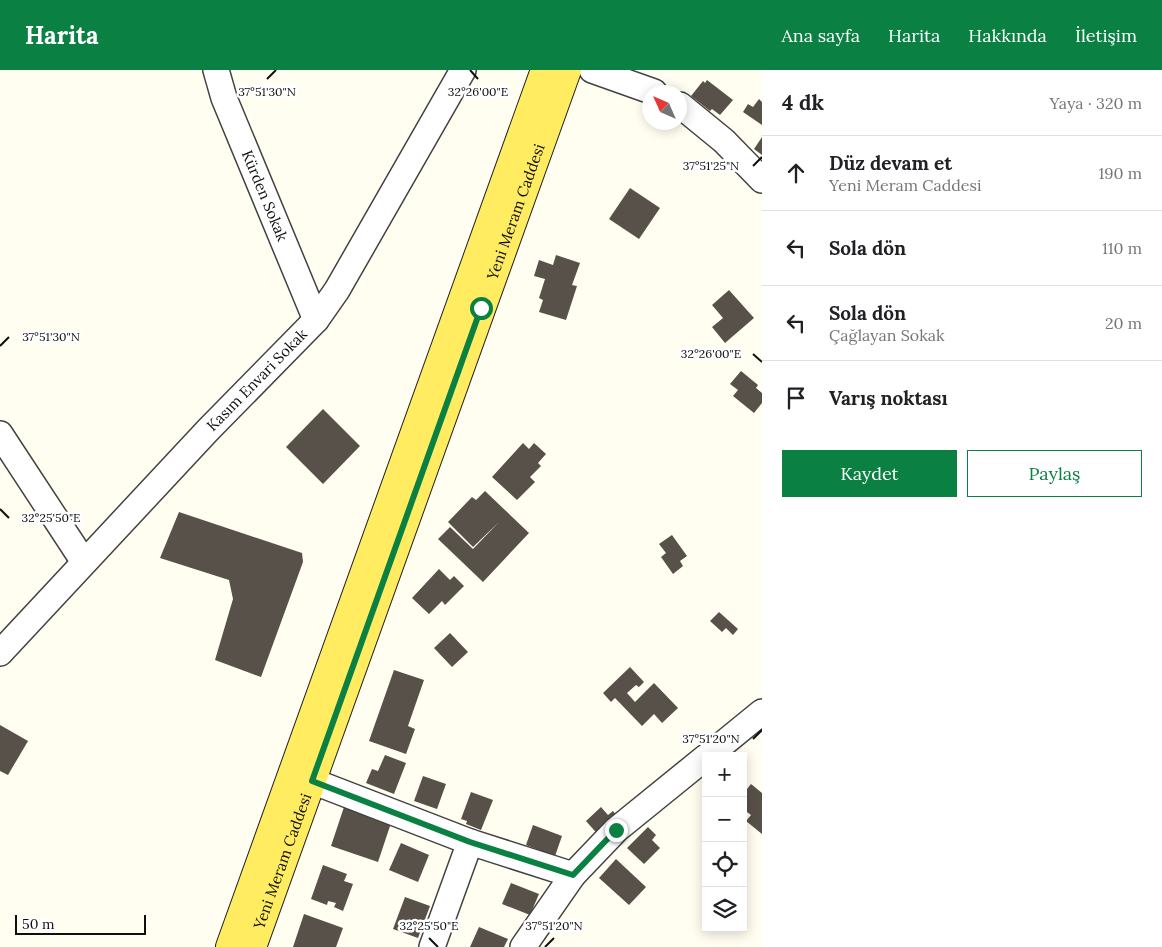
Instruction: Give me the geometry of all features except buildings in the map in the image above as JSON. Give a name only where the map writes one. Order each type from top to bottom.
[{"type":"main road","name":"Yeni Meram Caddesi","points":[[230,947],[544,70]]},
{"type":"main road","name":"Yeni Meram Caddesi","points":[[252,947],[567,70]]},
{"type":"street","name":"Kürden Sokak","points":[[216,70],[224,98],[316,320]]},
{"type":"street","name":"Kasım Envari Sokak","points":[[0,653],[208,430],[316,320],[337,290],[464,70]]},
{"type":"street","points":[[592,70],[642,88]]},
{"type":"street","points":[[687,111],[724,141],[762,180]]},
{"type":"street","points":[[0,434],[84,562]]},
{"type":"street","points":[[713,752],[762,712]]},
{"type":"street","points":[[523,947],[573,875],[616,830],[702,761]]},
{"type":"street","points":[[312,781],[470,842],[573,875]]},
{"type":"street","points":[[432,947],[470,842]]},
{"type":"route","points":[[481,308],[312,781],[470,842],[573,875],[616,830]]}]
